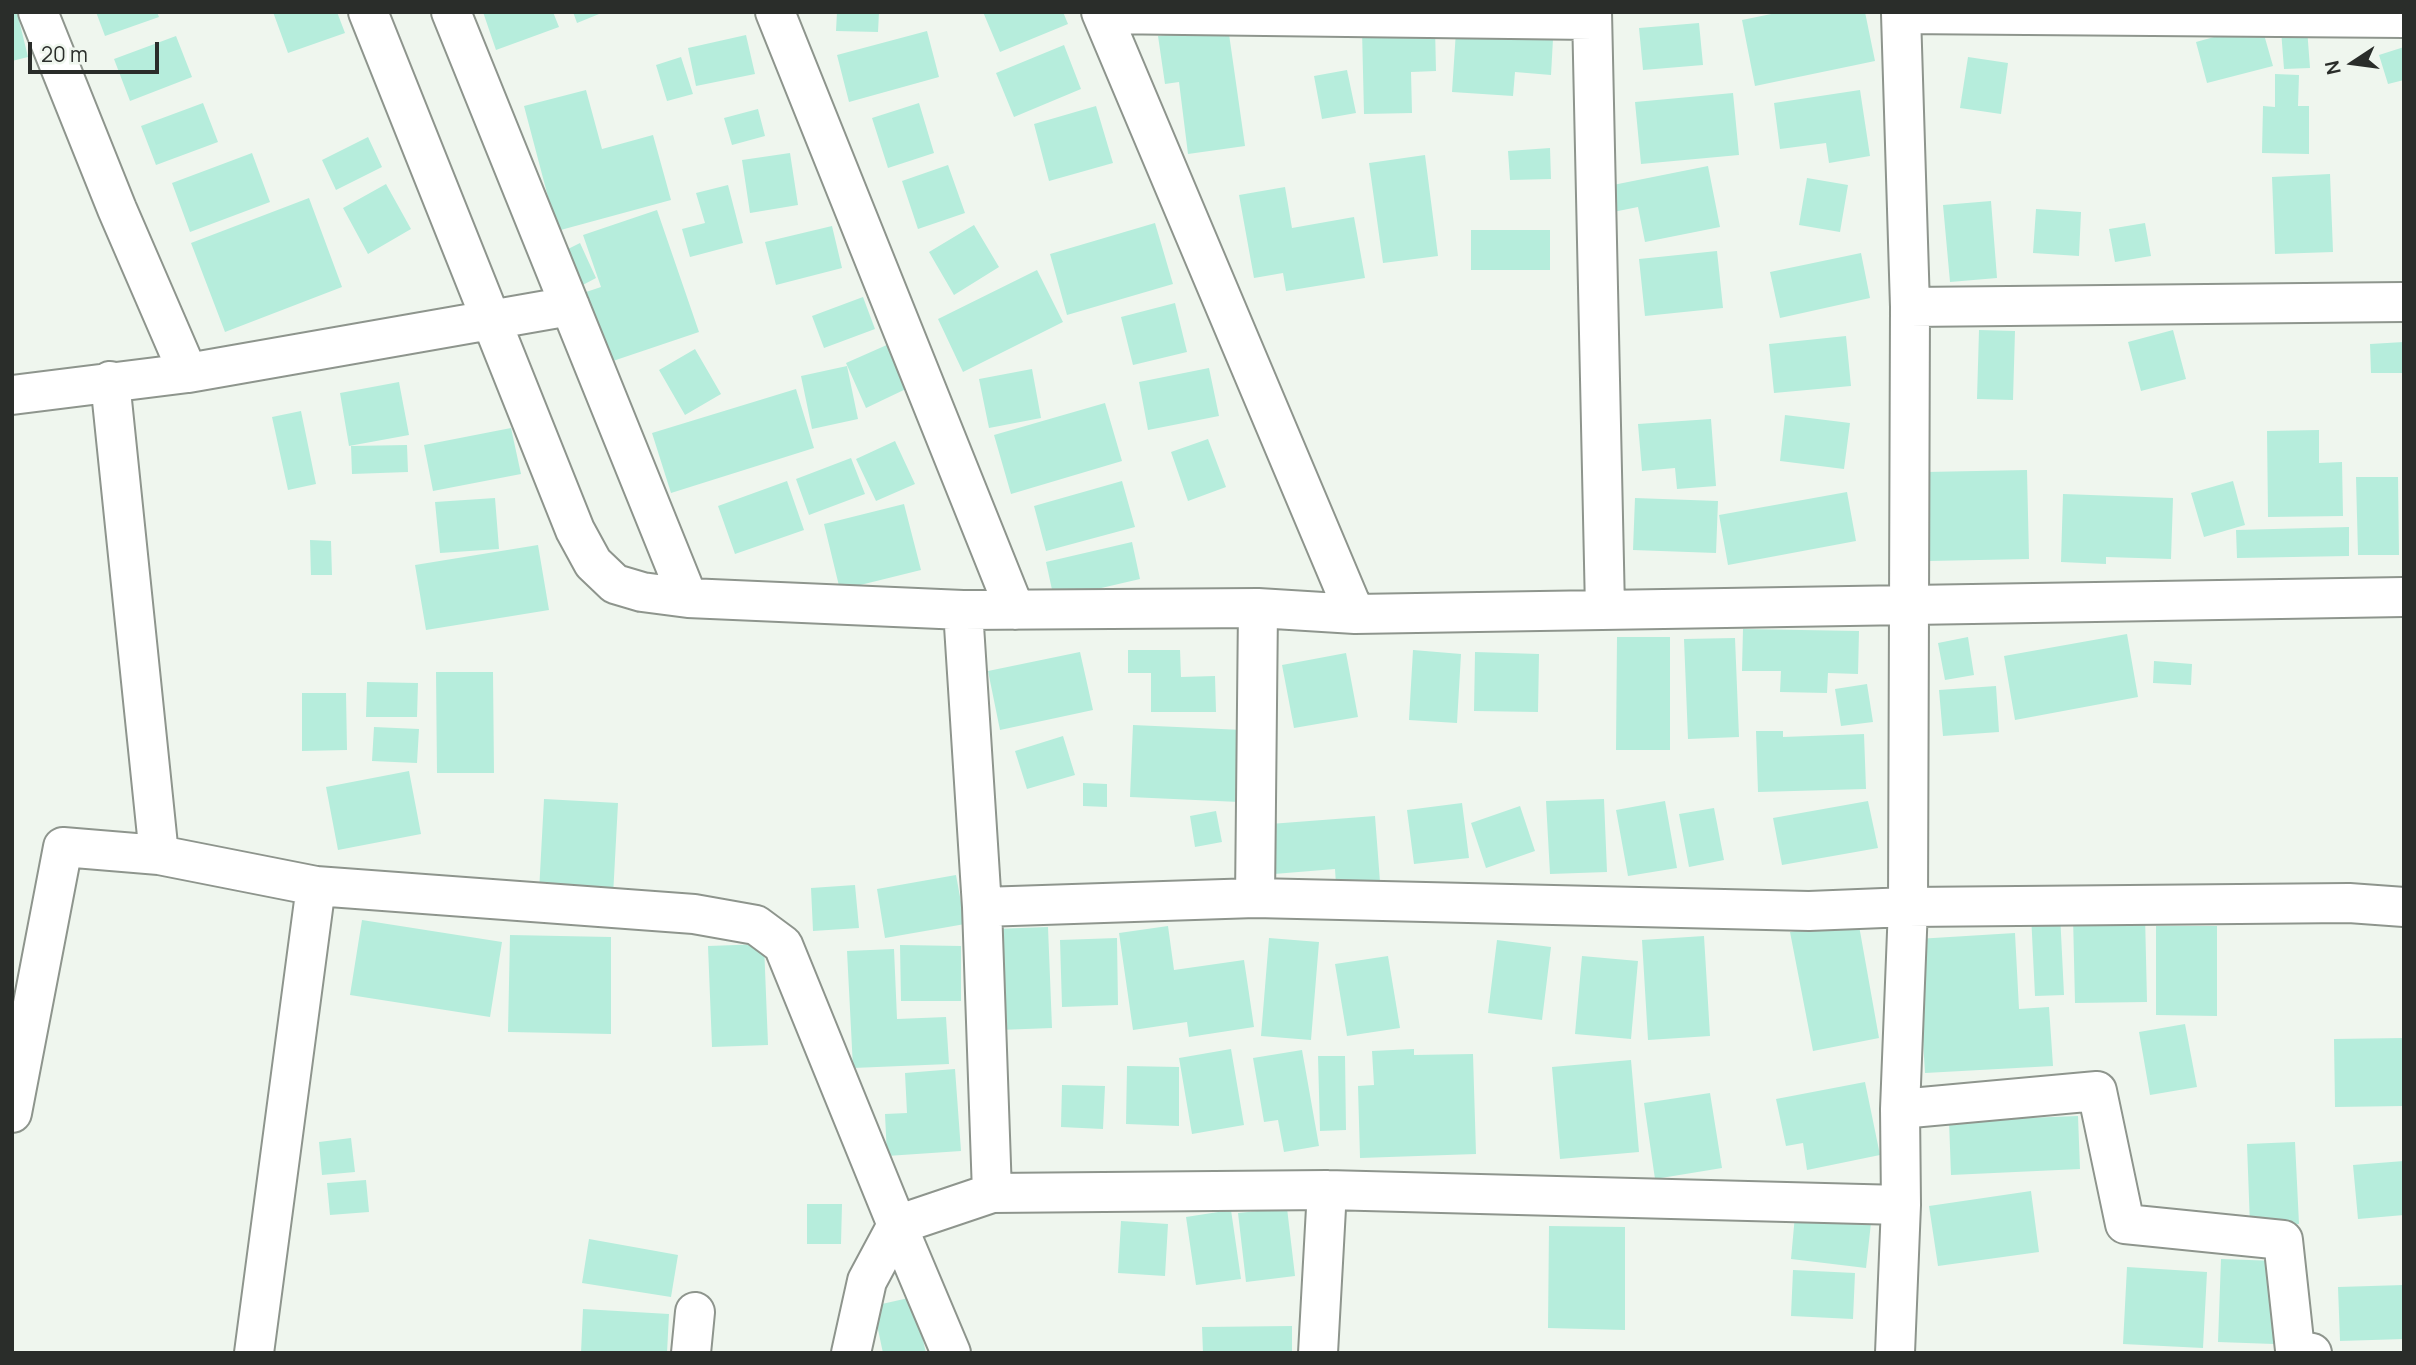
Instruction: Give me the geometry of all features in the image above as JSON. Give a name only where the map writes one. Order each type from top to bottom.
[{"type":"street","points":[[38,12],[117,209],[188,373]]},
{"type":"street","points":[[368,12],[575,530],[593,563],[615,584],[642,592],[688,598],[963,610],[1258,608],[1355,614],[2404,597]]},
{"type":"street","points":[[451,12],[688,598]]},
{"type":"street","points":[[775,12],[1015,610]]},
{"type":"street","points":[[1355,614],[1102,13],[1592,16],[1605,609]]},
{"type":"street","points":[[1895,1353],[1901,1205],[1900,1109],[1908,908],[1910,307],[1900,13],[2404,18]]},
{"type":"street","points":[[1910,307],[2404,302]]},
{"type":"street","points":[[12,395],[188,373],[570,306]]},
{"type":"street","points":[[110,381],[159,855]]},
{"type":"street","points":[[1255,898],[1258,608]]},
{"type":"street","points":[[963,610],[982,907],[992,1193]]},
{"type":"street","points":[[12,1113],[63,847],[159,855],[316,886],[694,914],[756,925],[783,945],[951,1353]]},
{"type":"street","points":[[254,1353],[316,886]]},
{"type":"street","points":[[982,907],[1255,898],[1809,911],[2349,903],[2404,907]]},
{"type":"street","points":[[1900,1109],[2097,1091],[2125,1224],[2283,1240],[2295,1350],[2312,1353]]},
{"type":"street","points":[[851,1353],[867,1281],[897,1225],[992,1193],[1327,1190],[1901,1205]]},
{"type":"street","points":[[1318,1353],[1327,1190]]},
{"type":"street","points":[[691,1353],[695,1312]]},
{"type":"building","points":[[12,12],[17,12],[28,57],[12,61]]},
{"type":"building","points":[[96,12],[157,12],[159,17],[105,36]]},
{"type":"building","points":[[273,12],[337,12],[345,33],[288,53]]},
{"type":"building","points":[[483,12],[553,12],[559,27],[496,50]]},
{"type":"building","points":[[573,12],[604,12],[577,23]]},
{"type":"building","points":[[837,12],[879,12],[878,32],[836,31]]},
{"type":"building","points":[[983,12],[1063,12],[1068,24],[1000,52]]},
{"type":"building","points":[[1781,12],[1865,12],[1875,61],[1755,86],[1742,20]]},
{"type":"building","points":[[1699,23],[1703,65],[1643,70],[1639,28]]},
{"type":"building","points":[[2261,24],[2273,66],[2207,83],[2196,42]]},
{"type":"building","points":[[1228,27],[1245,146],[1188,154],[1179,82],[1165,84],[1158,36]]},
{"type":"building","points":[[1435,27],[1436,71],[1411,72],[1412,113],[1364,114],[1362,30]]},
{"type":"building","points":[[2307,28],[2310,68],[2284,69],[2281,30]]},
{"type":"building","points":[[927,31],[939,77],[849,102],[837,55]]},
{"type":"building","points":[[1456,31],[1553,39],[1551,75],[1515,72],[1513,96],[1452,92]]},
{"type":"building","points":[[746,35],[755,74],[696,86],[688,48]]},
{"type":"building","points":[[176,36],[192,77],[130,101],[114,59]]},
{"type":"building","points":[[1064,45],[1081,89],[1014,117],[996,73]]},
{"type":"building","points":[[2404,47],[2404,80],[2388,84],[2379,55]]},
{"type":"building","points":[[681,57],[693,94],[667,101],[656,65]]},
{"type":"building","points":[[1968,57],[2008,63],[2001,114],[1960,108]]},
{"type":"building","points":[[1347,70],[1356,113],[1322,119],[1314,76]]},
{"type":"building","points":[[2275,74],[2299,75],[2298,106],[2309,106],[2309,154],[2262,153],[2263,106],[2275,107]]},
{"type":"building","points":[[586,90],[602,149],[653,135],[671,200],[557,231],[524,106]]},
{"type":"building","points":[[1860,90],[1870,156],[1829,163],[1826,143],[1780,149],[1774,103]]},
{"type":"building","points":[[1733,93],[1739,155],[1641,164],[1635,102]]},
{"type":"building","points":[[203,103],[218,142],[156,165],[141,126]]},
{"type":"building","points":[[919,103],[934,153],[888,168],[872,118]]},
{"type":"building","points":[[1096,106],[1113,163],[1049,181],[1034,124]]},
{"type":"building","points":[[758,109],[765,136],[732,145],[724,118]]},
{"type":"building","points":[[368,137],[382,167],[336,190],[322,160]]},
{"type":"building","points":[[1550,148],[1551,179],[1510,180],[1508,151]]},
{"type":"building","points":[[252,153],[270,202],[190,232],[172,183]]},
{"type":"building","points":[[790,153],[798,205],[750,213],[742,160]]},
{"type":"building","points":[[1425,155],[1438,256],[1383,263],[1369,163]]},
{"type":"building","points":[[948,165],[965,213],[918,229],[902,181]]},
{"type":"building","points":[[1708,166],[1720,227],[1645,242],[1638,207],[1613,212],[1608,186]]},
{"type":"building","points":[[2330,174],[2333,252],[2275,254],[2272,177]]},
{"type":"building","points":[[1807,178],[1848,185],[1840,232],[1799,225]]},
{"type":"building","points":[[386,184],[411,229],[368,254],[343,208]]},
{"type":"building","points":[[728,185],[743,243],[690,257],[682,229],[705,223],[696,193]]},
{"type":"building","points":[[1285,187],[1292,228],[1354,217],[1365,278],[1286,291],[1283,273],[1254,278],[1239,195]]},
{"type":"building","points":[[309,198],[342,287],[225,332],[191,243]]},
{"type":"building","points":[[1991,201],[1997,278],[1950,282],[1943,205]]},
{"type":"building","points":[[2036,209],[2081,212],[2079,256],[2033,253]]},
{"type":"building","points":[[657,210],[699,332],[610,362],[586,292],[601,287],[583,235]]},
{"type":"building","points":[[1155,223],[1173,284],[1067,315],[1050,254]]},
{"type":"building","points":[[2145,223],[2151,256],[2115,262],[2109,229]]},
{"type":"building","points":[[974,225],[999,267],[954,295],[929,252]]},
{"type":"building","points":[[832,226],[842,268],[776,285],[765,242]]},
{"type":"building","points":[[1471,230],[1550,230],[1550,270],[1471,270]]},
{"type":"building","points":[[580,243],[596,278],[579,287],[562,252]]},
{"type":"building","points":[[1717,251],[1723,308],[1645,316],[1639,259]]},
{"type":"building","points":[[1861,253],[1870,298],[1780,318],[1770,272]]},
{"type":"building","points":[[1037,270],[1063,322],[963,372],[938,319]]},
{"type":"building","points":[[863,297],[875,329],[824,348],[812,316]]},
{"type":"building","points":[[1175,303],[1187,352],[1133,365],[1121,317]]},
{"type":"building","points":[[1979,330],[2015,331],[2013,400],[1977,399]]},
{"type":"building","points":[[2173,330],[2186,379],[2141,391],[2128,342]]},
{"type":"building","points":[[1846,336],[1851,386],[1774,393],[1769,344]]},
{"type":"building","points":[[2404,342],[2404,373],[2371,373],[2370,344]]},
{"type":"building","points":[[889,344],[908,388],[866,408],[846,363]]},
{"type":"building","points":[[695,349],[721,394],[685,415],[659,370]]},
{"type":"building","points":[[847,366],[858,419],[812,429],[801,376]]},
{"type":"building","points":[[1209,368],[1219,416],[1148,430],[1139,382]]},
{"type":"building","points":[[1032,369],[1041,418],[989,428],[979,379]]},
{"type":"building","points":[[399,382],[409,435],[349,446],[340,393]]},
{"type":"building","points":[[796,389],[814,448],[671,493],[652,433]]},
{"type":"building","points":[[1105,403],[1122,461],[1011,494],[994,435]]},
{"type":"building","points":[[301,411],[316,484],[288,490],[272,417]]},
{"type":"building","points":[[1785,415],[1850,423],[1844,469],[1780,461]]},
{"type":"building","points":[[1711,419],[1716,486],[1677,489],[1675,468],[1642,471],[1638,424]]},
{"type":"building","points":[[511,428],[521,474],[433,491],[424,445]]},
{"type":"building","points":[[2319,430],[2319,463],[2342,462],[2343,516],[2268,517],[2267,431]]},
{"type":"building","points":[[1208,439],[1226,487],[1188,501],[1171,452]]},
{"type":"building","points":[[895,441],[915,484],[876,501],[856,459]]},
{"type":"building","points":[[407,445],[408,472],[352,474],[351,446]]},
{"type":"building","points":[[851,458],[865,494],[809,515],[796,479]]},
{"type":"building","points":[[2027,470],[2029,559],[1929,561],[1926,472]]},
{"type":"building","points":[[2356,477],[2398,477],[2399,555],[2358,555]]},
{"type":"building","points":[[787,481],[804,530],[735,554],[718,506]]},
{"type":"building","points":[[1122,481],[1135,527],[1046,551],[1034,506]]},
{"type":"building","points":[[2233,481],[2245,525],[2204,537],[2191,493]]},
{"type":"building","points":[[1847,492],[1856,541],[1728,565],[1719,515]]},
{"type":"building","points":[[2063,494],[2173,498],[2171,559],[2106,557],[2106,564],[2061,562]]},
{"type":"building","points":[[495,498],[499,549],[440,553],[435,502]]},
{"type":"building","points":[[1635,498],[1718,501],[1716,553],[1633,550]]},
{"type":"building","points":[[904,504],[921,570],[840,590],[824,524]]},
{"type":"building","points":[[2349,527],[2349,556],[2237,558],[2236,530]]},
{"type":"building","points":[[310,540],[331,541],[332,575],[311,575]]},
{"type":"building","points":[[1132,542],[1140,579],[1054,599],[1046,562]]},
{"type":"building","points":[[538,545],[549,610],[426,630],[415,565]]},
{"type":"building","points":[[1743,629],[1859,631],[1858,674],[1828,673],[1827,693],[1780,692],[1781,671],[1742,671]]},
{"type":"building","points":[[2127,634],[2138,697],[2015,720],[2004,656]]},
{"type":"building","points":[[1617,637],[1670,637],[1670,750],[1616,750]]},
{"type":"building","points":[[1968,637],[1974,675],[1945,680],[1938,643]]},
{"type":"building","points":[[1735,638],[1739,737],[1688,739],[1684,639]]},
{"type":"building","points":[[1128,650],[1180,650],[1181,677],[1215,676],[1216,712],[1151,712],[1151,673],[1128,673]]},
{"type":"building","points":[[1413,650],[1461,654],[1457,723],[1409,720]]},
{"type":"building","points":[[1080,652],[1093,710],[1000,730],[988,671]]},
{"type":"building","points":[[1475,652],[1539,654],[1538,712],[1474,711]]},
{"type":"building","points":[[1346,653],[1358,717],[1294,728],[1282,665]]},
{"type":"building","points":[[2154,661],[2192,664],[2191,685],[2153,683]]},
{"type":"building","points":[[436,672],[493,672],[494,773],[437,773]]},
{"type":"building","points":[[367,682],[418,683],[417,717],[366,717]]},
{"type":"building","points":[[1867,684],[1873,722],[1841,726],[1835,689]]},
{"type":"building","points":[[1996,686],[1999,732],[1943,736],[1939,690]]},
{"type":"building","points":[[302,693],[346,693],[347,750],[302,751]]},
{"type":"building","points":[[1133,725],[1243,730],[1239,802],[1130,797]]},
{"type":"building","points":[[374,727],[419,729],[417,763],[372,761]]},
{"type":"building","points":[[1756,731],[1783,731],[1783,737],[1864,734],[1866,789],[1758,792]]},
{"type":"building","points":[[1063,736],[1075,775],[1027,789],[1015,751]]},
{"type":"building","points":[[409,771],[421,834],[338,850],[326,787]]},
{"type":"building","points":[[1083,783],[1107,784],[1107,807],[1083,806]]},
{"type":"building","points":[[544,799],[618,803],[613,896],[539,892]]},
{"type":"building","points":[[1604,799],[1607,872],[1550,874],[1546,801]]},
{"type":"building","points":[[1665,801],[1677,868],[1628,876],[1616,810]]},
{"type":"building","points":[[1868,801],[1878,848],[1782,865],[1773,818]]},
{"type":"building","points":[[1462,803],[1469,858],[1414,864],[1407,810]]},
{"type":"building","points":[[1520,806],[1535,851],[1486,868],[1471,823]]},
{"type":"building","points":[[1714,808],[1724,860],[1689,867],[1679,814]]},
{"type":"building","points":[[1216,811],[1222,842],[1195,847],[1190,816]]},
{"type":"building","points":[[1375,816],[1380,882],[1336,885],[1335,869],[1274,874],[1270,824]]},
{"type":"building","points":[[956,875],[965,924],[885,938],[877,889]]},
{"type":"building","points":[[855,885],[859,928],[813,931],[811,888]]},
{"type":"building","points":[[2060,913],[2064,995],[2035,996],[2031,914]]},
{"type":"building","points":[[2145,914],[2147,1002],[2075,1003],[2073,916]]},
{"type":"building","points":[[362,920],[502,942],[490,1017],[350,995]]},
{"type":"building","points":[[1858,920],[1879,1038],[1813,1051],[1790,932]]},
{"type":"building","points":[[1168,926],[1174,970],[1244,960],[1254,1027],[1189,1037],[1187,1022],[1133,1030],[1119,933]]},
{"type":"building","points":[[2156,926],[2217,926],[2217,1016],[2156,1015]]},
{"type":"building","points":[[1048,927],[1052,1028],[999,1030],[995,929]]},
{"type":"building","points":[[2015,933],[2019,1009],[2049,1007],[2053,1066],[1925,1073],[1917,939]]},
{"type":"building","points":[[510,935],[611,937],[611,1034],[508,1032]]},
{"type":"building","points":[[1704,936],[1710,1036],[1648,1040],[1642,940]]},
{"type":"building","points":[[1117,938],[1118,1005],[1062,1007],[1060,940]]},
{"type":"building","points":[[1269,938],[1319,942],[1311,1040],[1261,1036]]},
{"type":"building","points":[[1497,940],[1551,947],[1542,1020],[1488,1013]]},
{"type":"building","points":[[764,944],[768,1045],[712,1047],[708,946]]},
{"type":"building","points":[[900,945],[961,946],[961,1001],[901,1001]]},
{"type":"building","points":[[894,949],[897,1019],[946,1017],[949,1064],[853,1068],[847,951]]},
{"type":"building","points":[[1388,956],[1400,1028],[1347,1036],[1335,964]]},
{"type":"building","points":[[1582,956],[1638,961],[1631,1039],[1575,1034]]},
{"type":"building","points":[[2185,1024],[2197,1087],[2150,1095],[2139,1032]]},
{"type":"building","points":[[2404,1038],[2404,1106],[2335,1107],[2334,1039]]},
{"type":"building","points":[[1231,1049],[1244,1125],[1192,1134],[1179,1058]]},
{"type":"building","points":[[1414,1049],[1414,1055],[1473,1054],[1476,1154],[1360,1158],[1358,1086],[1374,1085],[1372,1051]]},
{"type":"building","points":[[1302,1050],[1319,1146],[1284,1152],[1278,1120],[1264,1122],[1253,1058]]},
{"type":"building","points":[[1318,1056],[1345,1056],[1346,1130],[1320,1131]]},
{"type":"building","points":[[1631,1060],[1639,1152],[1560,1159],[1552,1067]]},
{"type":"building","points":[[1127,1066],[1179,1067],[1179,1126],[1126,1124]]},
{"type":"building","points":[[955,1069],[961,1151],[887,1156],[885,1114],[907,1113],[905,1073]]},
{"type":"building","points":[[1865,1082],[1880,1155],[1807,1170],[1803,1143],[1786,1146],[1776,1099]]},
{"type":"building","points":[[1062,1085],[1105,1086],[1103,1129],[1061,1127]]},
{"type":"building","points":[[1710,1093],[1722,1168],[1655,1179],[1644,1103]]},
{"type":"building","points":[[2078,1116],[2080,1169],[1951,1175],[1949,1121]]},
{"type":"building","points":[[351,1138],[355,1172],[322,1175],[319,1142]]},
{"type":"building","points":[[2295,1142],[2299,1224],[2250,1226],[2247,1144]]},
{"type":"building","points":[[2404,1161],[2404,1215],[2358,1219],[2353,1165]]},
{"type":"building","points":[[366,1180],[369,1212],[330,1215],[327,1183]]},
{"type":"building","points":[[2031,1191],[2039,1252],[1938,1266],[1929,1206]]},
{"type":"building","points":[[807,1204],[842,1204],[841,1244],[807,1244]]},
{"type":"building","points":[[1287,1208],[1295,1276],[1246,1282],[1238,1213]]},
{"type":"building","points":[[1231,1210],[1241,1279],[1196,1285],[1186,1217]]},
{"type":"building","points":[[1795,1215],[1871,1223],[1866,1268],[1791,1259]]},
{"type":"building","points":[[1121,1221],[1168,1224],[1165,1276],[1118,1273]]},
{"type":"building","points":[[1549,1226],[1625,1227],[1625,1330],[1548,1328]]},
{"type":"building","points":[[589,1239],[678,1255],[671,1297],[582,1283]]},
{"type":"building","points":[[2221,1259],[2277,1261],[2274,1344],[2218,1342]]},
{"type":"building","points":[[2127,1267],[2207,1272],[2203,1348],[2123,1344]]},
{"type":"building","points":[[1793,1270],[1855,1273],[1853,1319],[1791,1316]]},
{"type":"building","points":[[2404,1285],[2404,1339],[2340,1341],[2338,1287]]},
{"type":"building","points":[[913,1297],[926,1353],[883,1353],[873,1306]]},
{"type":"building","points":[[583,1309],[669,1314],[667,1353],[581,1353]]},
{"type":"building","points":[[1292,1326],[1292,1353],[1203,1353],[1202,1327]]}]
